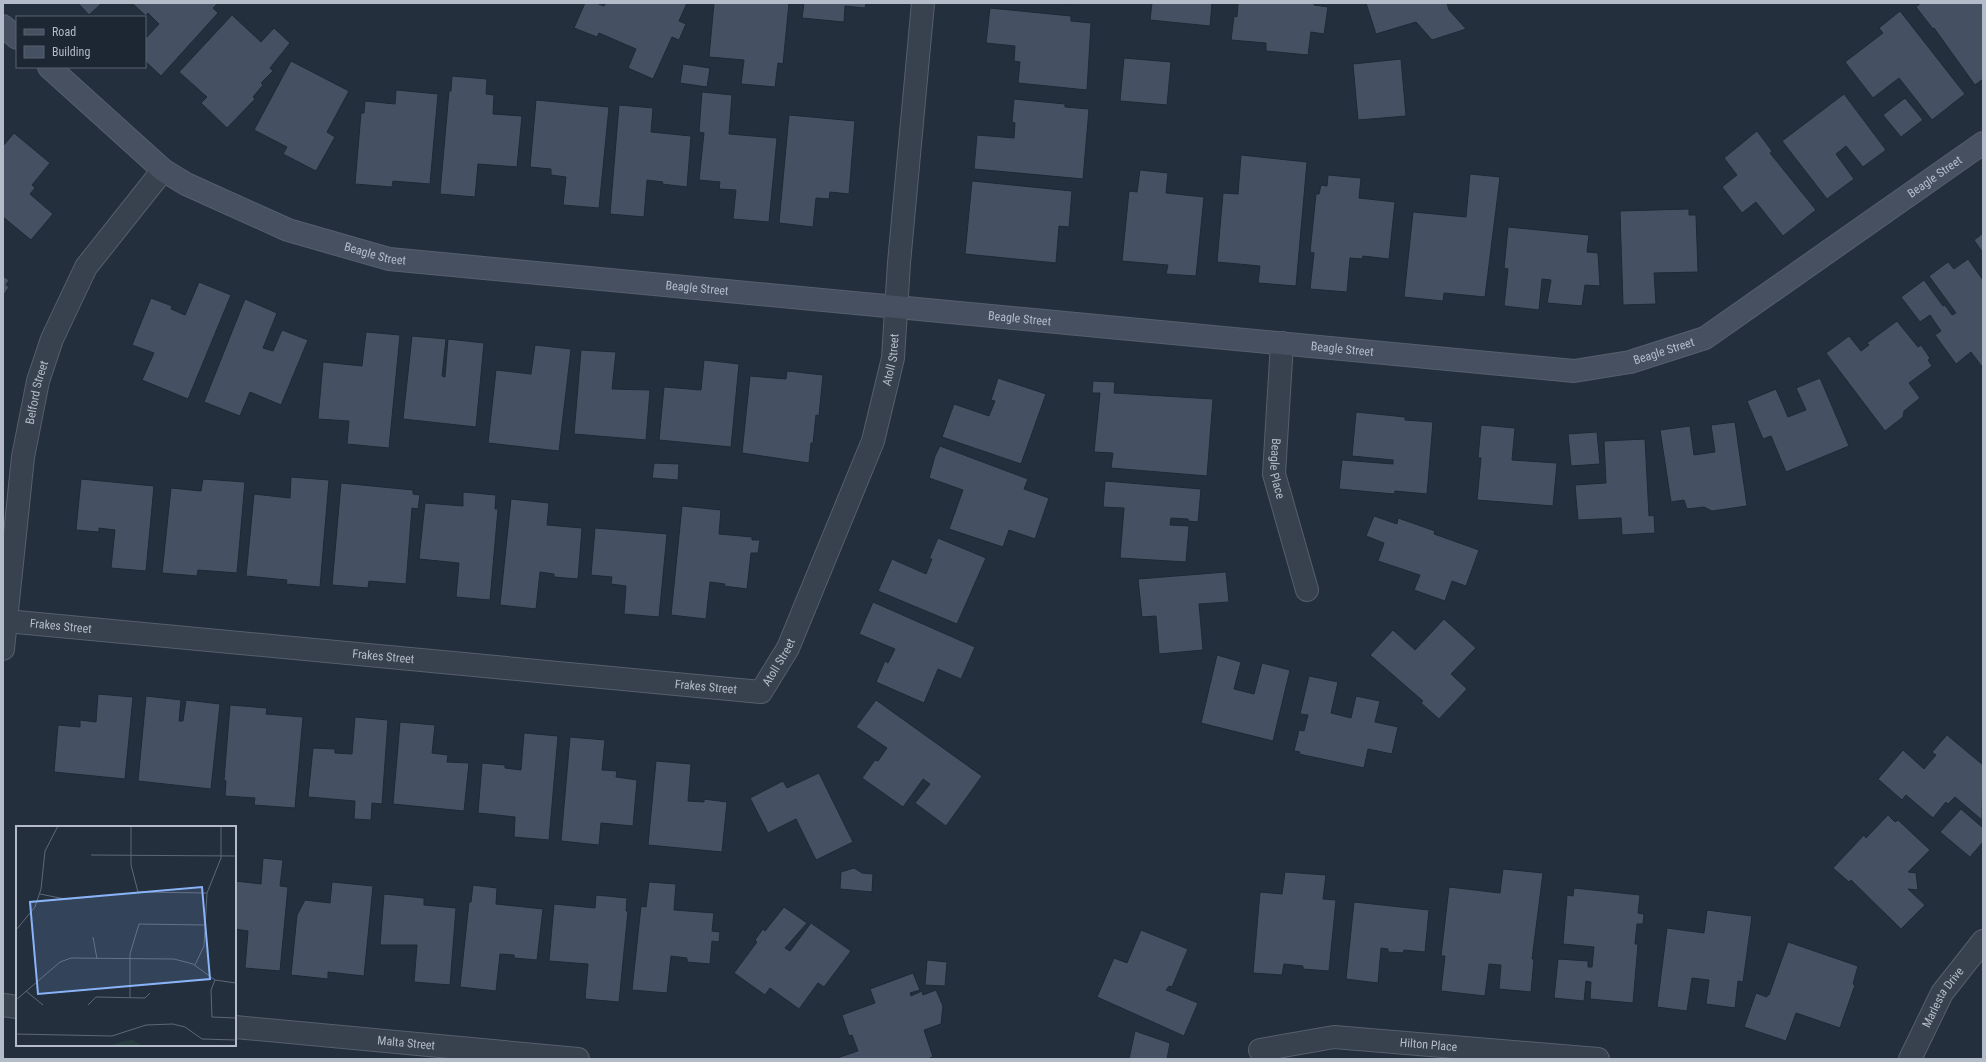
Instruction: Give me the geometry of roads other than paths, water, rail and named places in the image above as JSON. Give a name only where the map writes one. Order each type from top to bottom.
[{"type":"street","name":"Atoll Street","points":[[761,692],[788,648],[873,441],[893,358],[896,306],[923,3]]},
{"type":"street","points":[[3,26],[16,37]]},
{"type":"street","name":"Beagle Street","points":[[50,68],[163,170],[186,184],[288,230],[389,259],[1574,371],[1630,362],[1705,338],[1983,143]]},
{"type":"street","name":"Belford Street","points":[[3,649],[23,457],[38,381],[52,339],[86,267],[163,170]]},
{"type":"street","name":"Beagle Place","points":[[1282,343],[1274,474],[1307,590]]},
{"type":"street","name":"Frakes Street","points":[[6,621],[761,692]]},
{"type":"street","name":"Marlesta Drive","points":[[1910,1059],[1942,993],[1983,941]]},
{"type":"street","points":[[3,1005],[16,1007]]},
{"type":"street","name":"Malta Street","points":[[236,1027],[578,1059]]},
{"type":"street","name":"Hilton Place","points":[[1260,1050],[1334,1037],[1598,1059]]}]
